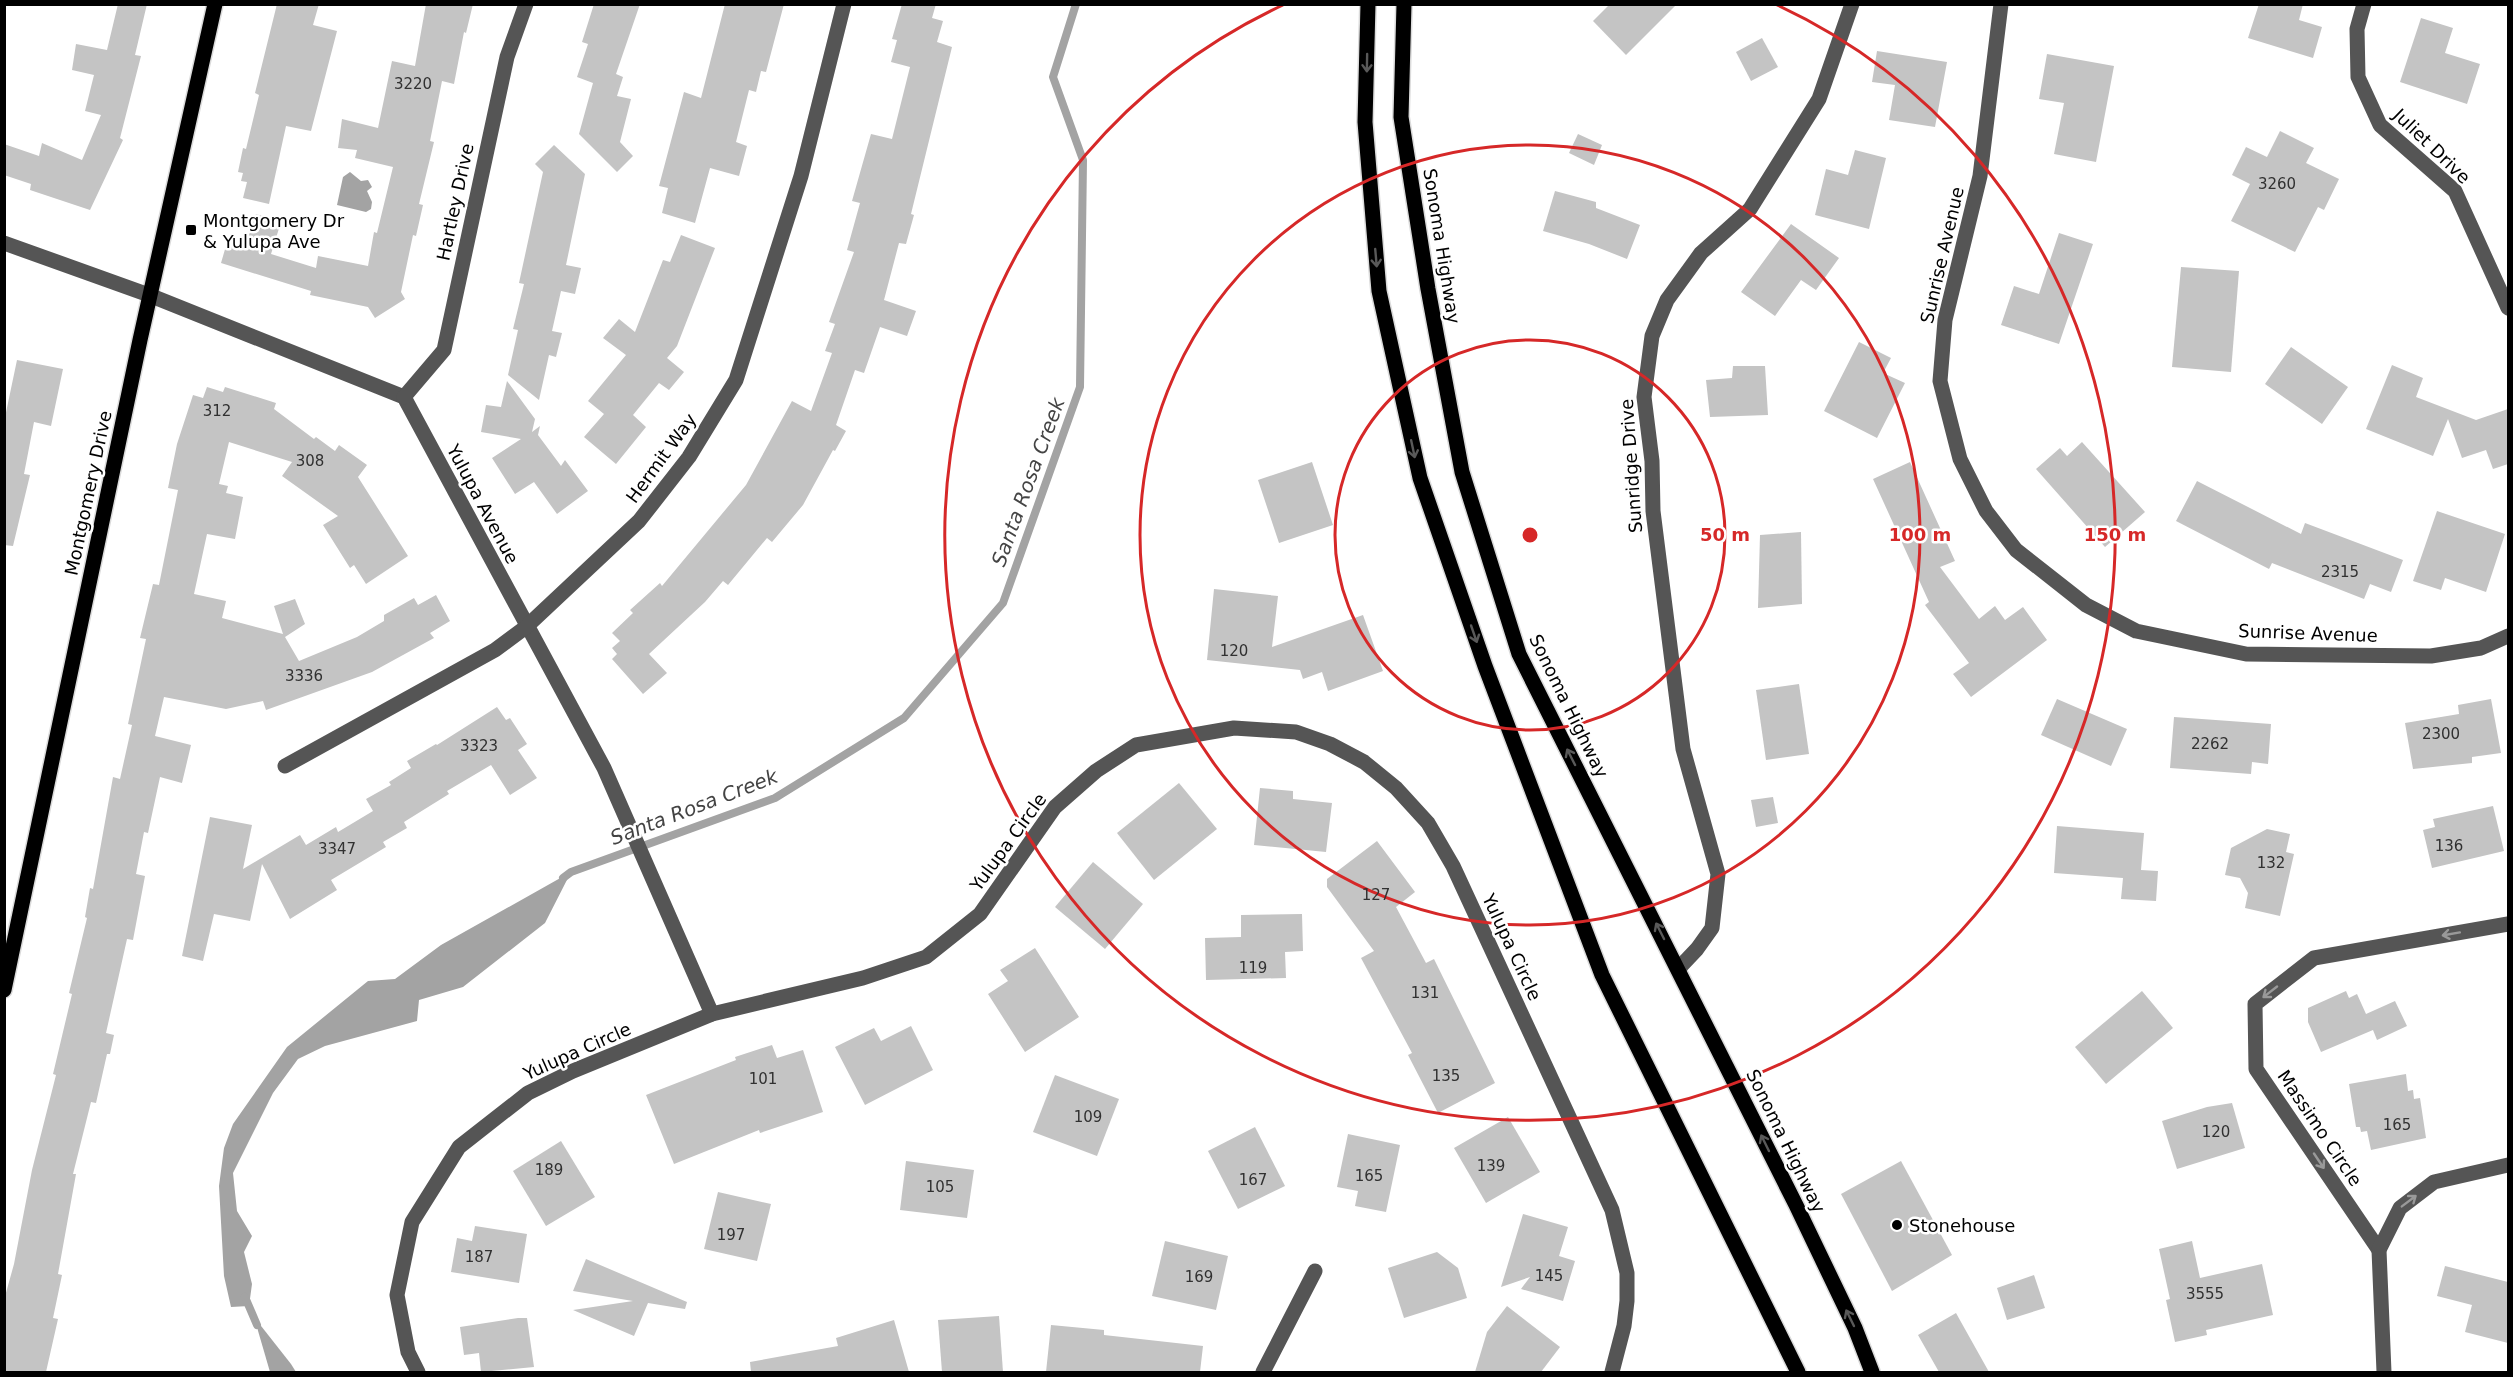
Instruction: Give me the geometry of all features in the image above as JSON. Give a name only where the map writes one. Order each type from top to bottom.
[{"type":"main road","name":"Montgomery Drive","points":[[4,990],[149,295],[215,4]]},
{"type":"main road","points":[[1368,4],[1365,122],[1379,291],[1420,478],[1485,666],[1602,975],[1798,1372]]},
{"type":"main road","name":"Sonoma Highway","points":[[1404,4],[1401,117],[1428,289],[1462,472],[1519,654],[1679,968],[1796,1205],[1855,1328],[1872,1372]]},
{"type":"street","name":"Hartley Drive","points":[[404,398],[444,350],[507,57],[526,4]]},
{"type":"street","name":"Hermit Way","points":[[285,766],[485,656],[526,627],[639,521],[689,457],[736,380],[801,176],[844,4]]},
{"type":"street","name":"Sunridge Drive","points":[[1679,968],[1712,928],[1718,874],[1683,749],[1654,520],[1652,461],[1644,397],[1652,336],[1667,300],[1701,253],[1750,209],[1819,99],[1852,4]]},
{"type":"street","name":"Sunrise Avenue","points":[[2001,4],[1980,176],[1946,320],[1940,381],[1960,459],[1986,511],[2016,550],[2086,605],[2136,631],[2246,654],[2431,656],[2481,648],[2508,636]]},
{"type":"street","name":"Juliet Drive","points":[[2364,4],[2357,29],[2358,77],[2380,125],[2455,191],[2508,308]]},
{"type":"street","points":[[4,243],[149,295],[404,398]]},
{"type":"street","name":"Yulupa Avenue","points":[[404,398],[604,768],[712,1014]]},
{"type":"street","name":"Yulupa Circle","points":[[418,1372],[408,1352],[398,1295],[412,1222],[459,1148],[528,1092],[712,1014],[863,978],[926,957],[980,914],[1055,807],[1096,771],[1136,746],[1234,728],[1296,732],[1330,744],[1364,762],[1396,788],[1428,823],[1453,866],[1612,1210],[1627,1273],[1628,1300],[1612,1372]]},
{"type":"street","name":"Massimo Circle","points":[[2379,1250],[2256,1069],[2255,1004],[2314,958],[2508,924]]},
{"type":"street","points":[[2384,1372],[2379,1250],[2400,1208],[2434,1182],[2508,1165]]},
{"type":"street","points":[[1263,1372],[1315,1271]]},
{"type":"shaded area","points":[[350,172],[361,181],[368,180],[372,187],[367,191],[372,202],[371,209],[366,212],[337,205],[343,177]]},
{"type":"shaded area","points":[[571,872],[545,923],[463,987],[419,1000],[417,1021],[325,1046],[298,1059],[273,1093],[233,1173],[237,1211],[252,1236],[244,1252],[252,1284],[249,1306],[231,1307],[224,1276],[219,1186],[224,1148],[233,1124],[287,1047],[368,981],[395,979],[441,945]]},
{"type":"shaded area","points":[[254,1317],[291,1364],[296,1372],[270,1372]]},
{"type":"building","points":[[118,4],[147,4],[135,55],[141,56],[120,138],[123,140],[90,210],[30,190],[31,184],[4,175],[4,144],[39,156],[42,143],[82,160],[101,115],[85,111],[94,75],[72,70],[76,44],[107,50]]},
{"type":"building","points":[[277,4],[319,4],[313,25],[337,31],[311,131],[286,126],[269,204],[243,198],[247,182],[241,181],[243,173],[238,172],[259,95],[255,93]]},
{"type":"building","points":[[426,4],[473,4],[466,33],[464,32],[454,84],[442,81],[430,141],[434,142],[419,204],[423,205],[416,236],[413,235],[401,292],[405,299],[375,318],[368,307],[310,295],[311,291],[221,263],[228,239],[246,244],[256,214],[281,222],[271,254],[316,268],[318,256],[368,266],[374,232],[377,233],[393,167],[355,158],[357,150],[338,148],[342,119],[378,128],[392,61],[415,66]]},
{"type":"building","points":[[594,4],[640,4],[616,74],[623,77],[617,96],[631,99],[620,142],[633,156],[617,172],[579,134],[593,83],[577,77],[588,44],[582,42]]},
{"type":"building","points":[[725,4],[784,4],[766,72],[761,71],[756,92],[749,90],[736,142],[747,146],[739,176],[710,168],[695,223],[662,213],[668,188],[659,186],[684,92],[701,98]]},
{"type":"building","points":[[902,4],[936,4],[932,18],[943,21],[937,42],[952,47],[911,214],[914,215],[906,244],[899,243],[884,300],[916,311],[907,336],[880,327],[864,373],[855,370],[836,425],[846,431],[803,505],[772,542],[767,538],[728,585],[723,581],[705,602],[649,654],[667,673],[643,694],[612,659],[617,654],[612,648],[620,641],[612,633],[633,613],[630,610],[660,583],[662,586],[746,485],[792,401],[811,411],[832,353],[825,351],[835,324],[829,322],[854,252],[847,250],[860,203],[852,201],[871,134],[892,139],[910,67],[891,62],[897,40],[892,39]]},
{"type":"building","points":[[1610,4],[1677,4],[1626,55],[1593,21]]},
{"type":"building","points":[[2259,4],[2303,4],[2299,20],[2322,27],[2313,58],[2248,38]]},
{"type":"building","points":[[2421,18],[2453,28],[2445,53],[2480,64],[2467,104],[2400,82]]},
{"type":"building","points":[[1762,38],[1778,67],[1751,81],[1736,52]]},
{"type":"building","points":[[1877,51],[1947,62],[1935,127],[1889,120],[1895,85],[1872,82]]},
{"type":"building","points":[[2047,54],[2114,66],[2096,162],[2054,154],[2064,103],[2039,99]]},
{"type":"building","points":[[2280,131],[2314,148],[2306,163],[2339,179],[2324,210],[2318,207],[2295,252],[2231,221],[2250,184],[2232,175],[2246,147],[2267,157]]},
{"type":"building","points":[[1578,134],[1602,145],[1594,165],[1569,153]]},
{"type":"building","points":[[554,145],[585,174],[566,265],[581,268],[575,294],[561,291],[552,331],[562,333],[556,357],[549,355],[539,400],[508,375],[518,330],[513,329],[524,284],[519,283],[543,172],[535,164]]},
{"type":"building","points":[[1855,150],[1886,158],[1869,229],[1815,215],[1826,169],[1848,175]]},
{"type":"building","points":[[1555,191],[1596,202],[1596,208],[1640,225],[1627,259],[1589,244],[1543,231]]},
{"type":"building","points":[[1791,224],[1839,258],[1816,290],[1801,280],[1775,316],[1741,292]]},
{"type":"building","points":[[2059,233],[2093,244],[2059,344],[2001,325],[2014,286],[2039,294]]},
{"type":"building","points":[[681,235],[715,248],[677,346],[667,358],[684,372],[669,390],[659,383],[633,415],[646,427],[616,464],[584,437],[604,414],[588,401],[626,355],[603,338],[619,319],[635,332],[663,260],[670,262]]},
{"type":"building","points":[[2181,267],[2239,271],[2231,372],[2172,367]]},
{"type":"building","points":[[1859,342],[1891,358],[1883,373],[1905,383],[1877,438],[1824,411]]},
{"type":"building","points":[[2291,347],[2348,387],[2322,424],[2265,384]]},
{"type":"building","points":[[17,360],[63,369],[51,426],[34,422],[24,474],[30,475],[13,546],[4,545],[4,422]]},
{"type":"building","points":[[2392,365],[2423,378],[2416,397],[2476,420],[2508,409],[2508,464],[2493,469],[2486,450],[2462,458],[2448,419],[2433,456],[2366,429]]},
{"type":"building","points":[[1733,366],[1765,366],[1768,415],[1710,417],[1706,380],[1732,378]]},
{"type":"building","points":[[507,381],[535,419],[532,432],[540,426],[538,435],[561,466],[565,460],[588,491],[557,514],[534,482],[515,494],[492,458],[521,439],[481,432],[486,405],[501,407]]},
{"type":"building","points":[[207,387],[223,392],[225,387],[276,403],[274,409],[314,439],[316,437],[335,451],[339,445],[367,465],[358,477],[408,556],[366,584],[354,565],[350,568],[323,525],[338,516],[282,476],[292,462],[229,442],[219,484],[228,486],[226,493],[243,497],[235,539],[207,534],[194,594],[226,601],[222,618],[283,634],[274,606],[295,599],[305,624],[285,637],[299,661],[357,637],[384,621],[384,615],[414,598],[418,605],[436,595],[450,621],[430,633],[434,638],[372,672],[266,710],[263,701],[226,709],[164,697],[155,736],[191,745],[182,783],[160,777],[148,833],[144,832],[136,874],[145,876],[133,940],[127,939],[106,1033],[114,1035],[110,1054],[107,1054],[96,1103],[91,1102],[73,1174],[76,1174],[58,1274],[62,1275],[53,1318],[58,1319],[46,1372],[4,1372],[4,1300],[14,1264],[32,1170],[56,1075],[53,1074],[72,994],[69,993],[87,918],[85,917],[90,888],[93,889],[113,777],[120,779],[132,725],[128,724],[146,639],[140,638],[153,584],[159,585],[178,490],[168,488],[177,444],[193,395],[203,398]]},
{"type":"building","points":[[2082,442],[2145,512],[2105,547],[2036,469],[2060,448],[2067,456]]},
{"type":"building","points":[[1312,462],[1333,525],[1279,543],[1258,480]]},
{"type":"building","points":[[1910,462],[1955,561],[1940,567],[1979,619],[1995,606],[2005,620],[2023,607],[2047,640],[1971,697],[1953,674],[1969,663],[1925,605],[1929,602],[1873,479]]},
{"type":"building","points":[[2197,481],[2301,534],[2305,523],[2403,560],[2391,592],[2370,584],[2364,599],[2272,563],[2269,569],[2176,521]]},
{"type":"building","points":[[2437,511],[2505,534],[2486,592],[2445,578],[2441,590],[2413,581]]},
{"type":"building","points":[[1801,532],[1802,604],[1758,608],[1760,535]]},
{"type":"building","points":[[1214,589],[1278,596],[1272,647],[1363,615],[1383,671],[1328,691],[1322,672],[1303,679],[1300,670],[1207,660]]},
{"type":"building","points":[[1799,684],[1809,754],[1766,760],[1756,690]]},
{"type":"building","points":[[2057,699],[2127,729],[2111,766],[2041,735]]},
{"type":"building","points":[[2491,699],[2501,753],[2472,757],[2472,763],[2413,769],[2405,723],[2459,714],[2458,705]]},
{"type":"building","points":[[497,707],[506,720],[510,718],[527,744],[518,750],[537,778],[510,795],[491,765],[447,791],[449,794],[404,822],[407,828],[383,842],[386,847],[331,880],[337,890],[290,919],[262,864],[250,921],[214,914],[203,961],[182,956],[210,817],[252,825],[243,869],[300,835],[306,845],[336,827],[338,832],[373,811],[366,799],[391,785],[389,782],[411,768],[407,761]]},
{"type":"building","points":[[2174,717],[2271,724],[2268,764],[2252,762],[2251,774],[2170,768]]},
{"type":"building","points":[[1179,783],[1217,829],[1154,880],[1117,833]]},
{"type":"building","points":[[1260,788],[1293,791],[1293,799],[1332,803],[1326,852],[1254,845]]},
{"type":"building","points":[[1773,797],[1778,823],[1756,827],[1751,800]]},
{"type":"building","points":[[2493,806],[2504,851],[2432,868],[2423,830],[2435,827],[2433,819]]},
{"type":"building","points":[[2057,826],[2144,833],[2141,870],[2158,871],[2156,901],[2121,899],[2123,878],[2054,873]]},
{"type":"building","points":[[2267,829],[2290,834],[2286,852],[2294,854],[2280,916],[2245,908],[2248,893],[2240,878],[2225,875],[2231,848]]},
{"type":"building","points":[[1377,841],[1415,892],[1396,907],[1426,963],[1434,959],[1495,1083],[1438,1113],[1408,1055],[1412,1053],[1361,958],[1374,951],[1327,887],[1327,879]]},
{"type":"building","points":[[1093,862],[1143,904],[1105,949],[1055,907]]},
{"type":"building","points":[[1302,914],[1303,951],[1285,952],[1286,978],[1206,980],[1205,938],[1241,937],[1241,915]]},
{"type":"building","points":[[1035,948],[1079,1017],[1025,1052],[988,994],[1008,981],[1000,970]]},
{"type":"building","points":[[2142,991],[2173,1028],[2106,1084],[2075,1047]]},
{"type":"building","points":[[2346,991],[2349,998],[2357,994],[2366,1014],[2395,1001],[2407,1026],[2377,1040],[2373,1030],[2321,1052],[2308,1022],[2308,1008]]},
{"type":"building","points":[[911,1026],[933,1070],[865,1105],[835,1047],[874,1028],[881,1041]]},
{"type":"building","points":[[772,1045],[777,1058],[803,1050],[823,1112],[760,1133],[759,1130],[674,1164],[646,1095],[736,1060],[735,1057]]},
{"type":"building","points":[[2406,1074],[2408,1091],[2413,1090],[2414,1099],[2420,1098],[2426,1138],[2371,1150],[2367,1131],[2361,1132],[2360,1127],[2356,1127],[2349,1084]]},
{"type":"building","points":[[1055,1075],[1119,1099],[1097,1156],[1033,1132]]},
{"type":"building","points":[[2232,1103],[2245,1148],[2177,1169],[2162,1121],[2207,1107]]},
{"type":"building","points":[[1508,1117],[1540,1172],[1486,1203],[1454,1148]]},
{"type":"building","points":[[1255,1127],[1285,1186],[1238,1209],[1208,1151]]},
{"type":"building","points":[[1348,1134],[1400,1145],[1386,1212],[1355,1206],[1358,1191],[1337,1187]]},
{"type":"building","points":[[561,1141],[595,1197],[546,1226],[513,1171]]},
{"type":"building","points":[[906,1161],[974,1170],[967,1218],[900,1210]]},
{"type":"building","name":"Stonehouse","points":[[1901,1161],[1952,1255],[1892,1291],[1841,1194]]},
{"type":"building","points":[[718,1192],[771,1204],[757,1261],[704,1249]]},
{"type":"building","points":[[1523,1214],[1568,1227],[1559,1256],[1575,1261],[1563,1301],[1521,1289],[1530,1277],[1501,1287]]},
{"type":"building","points":[[475,1226],[527,1234],[519,1283],[451,1272],[457,1238],[472,1241]]},
{"type":"building","points":[[1165,1241],[1228,1256],[1216,1310],[1152,1296]]},
{"type":"building","points":[[2192,1241],[2200,1278],[2262,1264],[2273,1315],[2206,1330],[2207,1335],[2175,1342],[2166,1300],[2170,1299],[2159,1249]]},
{"type":"building","points":[[1437,1252],[1458,1268],[1467,1298],[1404,1318],[1388,1268]]},
{"type":"building","points":[[586,1259],[687,1302],[685,1309],[648,1303],[634,1336],[573,1310],[633,1301],[573,1291]]},
{"type":"building","points":[[2445,1266],[2508,1282],[2508,1343],[2465,1332],[2472,1305],[2437,1296]]},
{"type":"building","points":[[2034,1275],[2045,1308],[2007,1320],[1997,1288]]},
{"type":"building","points":[[1507,1306],[1560,1347],[1541,1372],[1475,1372],[1487,1332]]},
{"type":"building","points":[[1956,1313],[1989,1372],[1939,1372],[1918,1335]]},
{"type":"building","points":[[999,1316],[1003,1372],[942,1372],[938,1320]]},
{"type":"building","points":[[527,1318],[534,1367],[481,1372],[479,1353],[464,1355],[460,1327]]},
{"type":"building","points":[[894,1320],[909,1372],[751,1372],[750,1362],[838,1346],[836,1338]]},
{"type":"building","points":[[1051,1325],[1104,1330],[1104,1335],[1203,1346],[1200,1372],[1046,1372]]},
{"type":"waterway","name":"Santa Rosa Creek","points":[[563,878],[571,872],[775,798],[904,718],[1003,603],[1080,387],[1083,160],[1053,77],[1076,4]]},
{"type":"waterway","name":"Santa Rosa Creek","points":[[245,1297],[257,1325]]},
{"type":"place","name":"Montgomery Dr & Yulupa Ave","points":[[191,230]]},
{"type":"place","name":"Stonehouse","points":[[1897,1225]]}]
